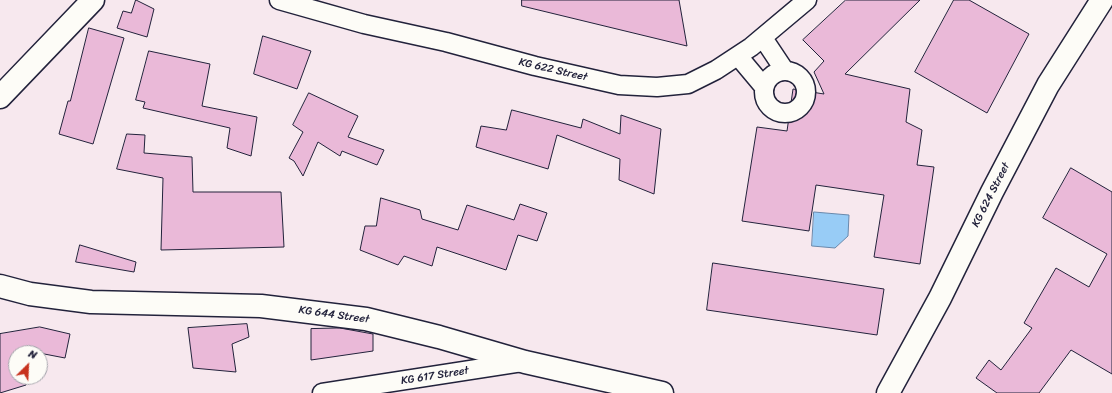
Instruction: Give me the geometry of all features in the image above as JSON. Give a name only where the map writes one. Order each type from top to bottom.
[{"type":"main road","points":[[0,97],[93,0]]},
{"type":"main road","name":"KG 624 Street","points":[[888,393],[940,298],[992,192],[1048,85],[1102,0]]},
{"type":"main road","name":"KG 644 Street","points":[[0,286],[30,294],[91,302],[260,306],[366,319],[438,337],[525,362],[662,393]]},
{"type":"street","name":"KG 622 Street","points":[[279,0],[364,24],[446,42],[535,66],[619,85],[657,87],[688,84],[716,70],[763,38],[807,0]]},
{"type":"street","points":[[763,38],[785,70]]},
{"type":"street","points":[[738,56],[764,87]]},
{"type":"street","points":[[785,70],[798,75],[803,80],[807,93],[802,106],[790,113],[783,114],[770,107],[766,101],[764,87],[772,75],[785,70]]},
{"type":"street","name":"KG 617 Street","points":[[322,393],[525,362]]},
{"type":"water","points":[[814,212],[849,215],[848,236],[835,248],[812,246]]},
{"type":"building","points":[[136,0],[154,9],[147,37],[117,28],[123,11],[131,13]]},
{"type":"building","points":[[522,0],[679,0],[687,46],[522,6]]},
{"type":"building","points":[[846,0],[920,0],[845,74],[910,89],[906,122],[922,130],[917,165],[934,167],[920,264],[874,257],[884,195],[816,185],[809,231],[742,221],[757,127],[787,131],[793,89],[824,94],[814,72],[824,61],[803,40]]},
{"type":"building","points":[[954,0],[969,0],[1029,34],[987,113],[915,72]]},
{"type":"building","points":[[89,28],[124,38],[93,144],[59,134],[68,101],[70,101]]},
{"type":"building","points":[[263,36],[311,51],[297,89],[254,74]]},
{"type":"building","points":[[149,51],[210,64],[202,106],[257,117],[251,156],[227,148],[230,128],[143,108],[145,102],[136,100]]},
{"type":"building","points":[[309,93],[358,116],[348,137],[384,150],[377,165],[342,151],[340,156],[318,142],[303,176],[294,161],[289,158],[303,132],[293,125]]},
{"type":"building","points":[[512,110],[581,128],[583,119],[620,134],[621,115],[661,129],[654,194],[619,180],[620,159],[557,135],[548,169],[476,147],[481,126],[506,130]]},
{"type":"building","points":[[127,134],[145,135],[144,153],[192,157],[193,192],[281,192],[284,247],[161,250],[163,178],[117,169]]},
{"type":"building","points":[[1071,168],[1112,192],[1112,374],[1071,350],[1039,393],[997,393],[976,378],[989,360],[1001,370],[1032,328],[1024,323],[1056,268],[1089,287],[1107,254],[1043,218]]},
{"type":"building","points":[[381,198],[420,210],[422,219],[458,230],[467,205],[514,220],[520,204],[547,213],[537,241],[518,235],[506,270],[437,247],[432,266],[404,256],[398,265],[360,250],[365,226],[376,226]]},
{"type":"building","points":[[80,245],[136,262],[134,272],[76,262]]},
{"type":"building","points":[[713,263],[884,289],[877,335],[707,310]]},
{"type":"building","points":[[247,324],[249,337],[232,344],[236,372],[193,368],[188,328]]},
{"type":"building","points":[[40,327],[70,334],[65,358],[48,355],[48,345],[8,345],[8,385],[26,385],[0,393],[0,334]]},
{"type":"building","points":[[340,328],[373,334],[373,351],[311,360],[311,329]]}]
